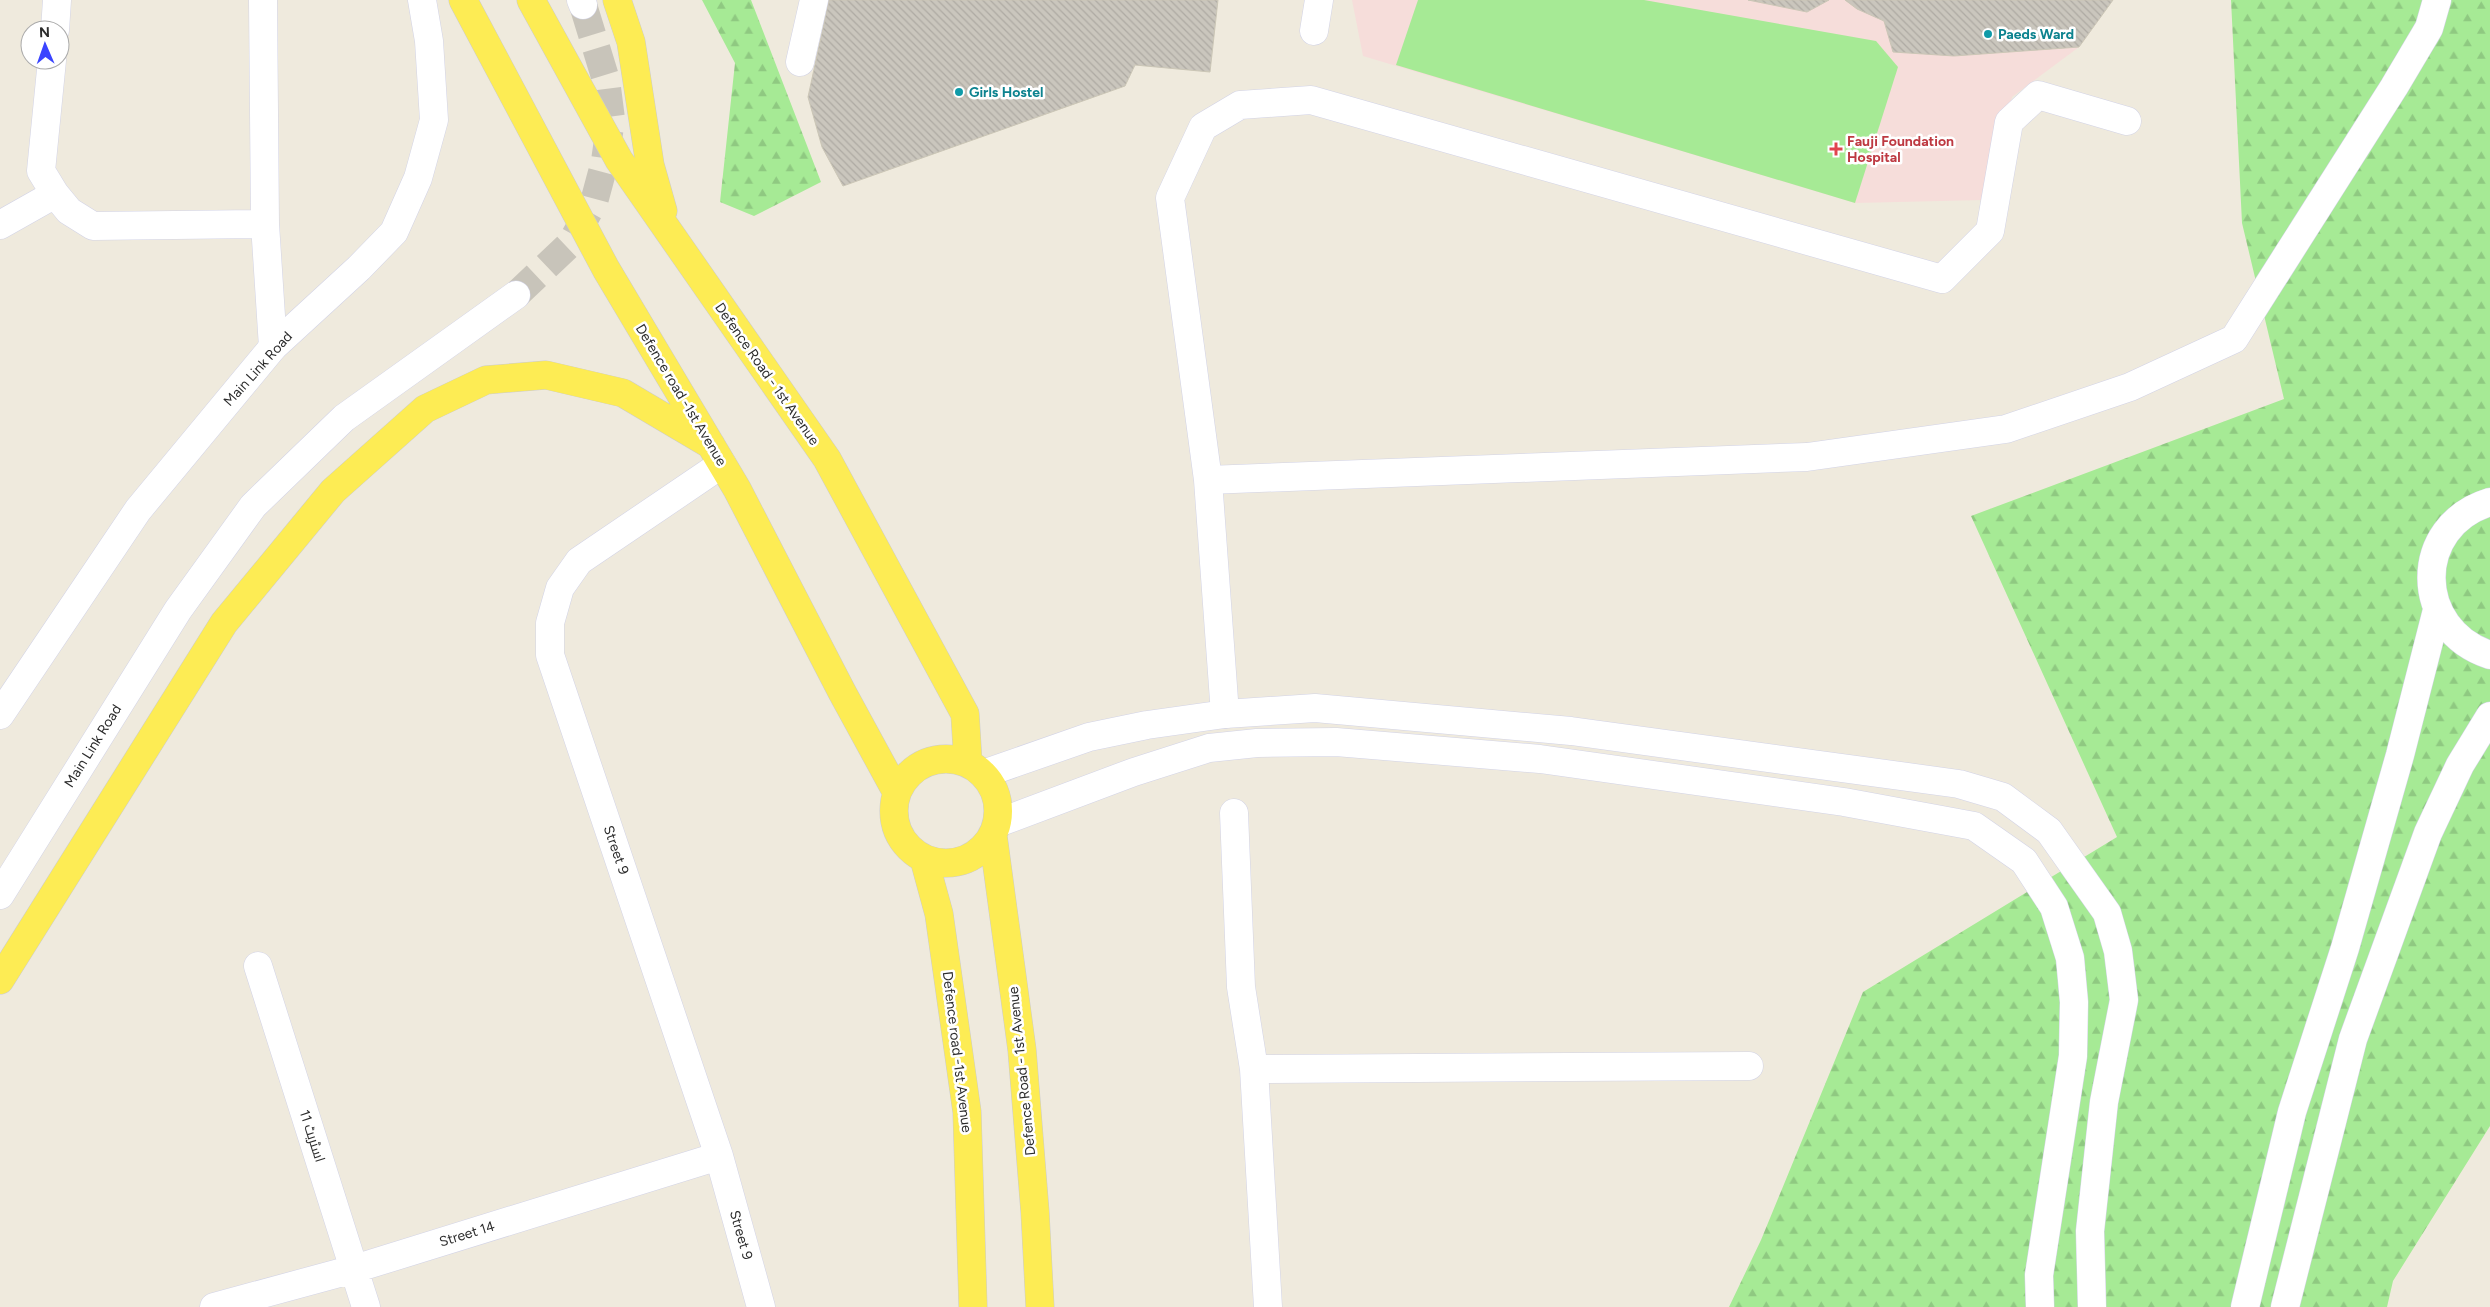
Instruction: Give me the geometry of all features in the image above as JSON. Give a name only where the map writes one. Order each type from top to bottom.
[{"type":"main road","name":"Defence road -1st Avenue","points":[[463,0],[606,268],[716,455],[896,791]]},
{"type":"main road","name":"Defence Road - 1st Avenue","points":[[531,0],[619,160],[827,460],[965,714],[975,768]]},
{"type":"main road","points":[[617,0],[631,42],[650,165],[670,236]]},
{"type":"main road","points":[[0,980],[224,623],[333,491],[425,410],[486,380],[546,375],[623,393],[716,455]]},
{"type":"main road","points":[[951,758],[975,768],[993,788],[999,804],[995,829],[984,847],[967,860],[945,864],[924,859],[907,848],[896,831],[893,811],[896,791],[905,777],[918,766],[934,760],[951,758]]},
{"type":"main road","name":"Defence Road - 1st Avenue","points":[[995,829],[1022,1050],[1040,1307]]},
{"type":"main road","name":"Defence road -1st Avenue","points":[[924,859],[939,914],[967,1112],[973,1307]]},
{"type":"street","points":[[56,20],[57,0]]},
{"type":"street","points":[[263,0],[265,224],[273,348]]},
{"type":"street","name":"Main Link Road","points":[[0,716],[138,510],[273,348],[359,268],[394,232],[418,178],[434,120],[429,41],[422,0]]},
{"type":"street","points":[[800,62],[814,0]]},
{"type":"street","points":[[1314,32],[1319,0]]},
{"type":"street","points":[[1208,480],[1807,457],[2006,429],[2130,386],[2234,339],[2429,28],[2437,0]]},
{"type":"street","points":[[51,70],[42,171],[55,194],[68,211],[93,226],[265,224]]},
{"type":"street","points":[[1225,714],[1208,480],[1170,198],[1203,127],[1240,105],[1310,100],[1942,279],[1990,231],[2010,122],[2038,95],[2127,121]]},
{"type":"street","points":[[0,225],[55,194]]},
{"type":"street","name":"Main Link Road","points":[[0,896],[178,610],[253,506],[344,418],[516,295]]},
{"type":"street","name":"Street 9","points":[[716,455],[579,561],[560,588],[550,623],[550,655],[719,1156],[761,1307]]},
{"type":"street","points":[[2489,501],[2471,510],[2456,521],[2444,536],[2435,553],[2431,572],[2432,591],[2437,610],[2447,626],[2460,640],[2476,650],[2490,654]]},
{"type":"street","points":[[2246,1307],[2292,1112],[2345,948],[2400,756],[2437,610]]},
{"type":"street","points":[[975,768],[1089,736],[1147,725],[1225,714],[1315,708],[1571,731],[1959,784],[2004,797],[2049,831],[2106,913],[2118,951],[2124,1000],[2104,1102],[2090,1231],[2092,1307]]},
{"type":"street","points":[[2285,1307],[2353,1039],[2428,833],[2460,765],[2490,716]]},
{"type":"street","points":[[995,829],[1117,778],[1209,748],[1258,743],[1336,742],[1540,759],[1844,802],[1974,826],[2024,861],[2054,907],[2070,958],[2074,1002],[2073,1056],[2039,1274],[2040,1307]]},
{"type":"street","points":[[1234,813],[1241,987],[1254,1069],[1268,1307]]},
{"type":"street","name":"اسٹریٹ 11","points":[[258,966],[366,1307]]},
{"type":"street","points":[[1254,1069],[1749,1066]]},
{"type":"street","name":"Street 14","points":[[214,1307],[354,1269],[719,1156]]},
{"type":"shaded area","name":"Fauji Foundation Hospital","points":[[1352,0],[2113,0],[2079,47],[2012,97],[1983,200],[1855,203],[1363,56]]},
{"type":"green space","points":[[702,0],[751,0],[821,182],[754,216],[720,202],[735,63]]},
{"type":"green space","name":"Fauji Foundation Hospital","points":[[1418,0],[1644,0],[1876,41],[1898,67],[1855,203],[1396,65]]},
{"type":"green space","points":[[2231,0],[2490,0],[2490,1126],[2393,1281],[2387,1307],[1729,1307],[1761,1240],[1863,992],[2117,837],[1971,516],[2284,399],[2242,223]]},
{"type":"building","name":"Girls Hostel","points":[[829,0],[1218,0],[1210,72],[1135,65],[1125,86],[843,186],[822,147],[808,97]]},
{"type":"building","points":[[1748,0],[1829,0],[1807,12]]},
{"type":"building","name":"Paeds Ward","points":[[1845,0],[2113,0],[2079,47],[1954,56],[1893,52],[1884,21],[1857,9]]},
{"type":"tunnel","points":[[516,295],[571,243],[594,202],[605,161],[611,119],[606,80],[583,5]]},
{"type":"place","name":"Paeds Ward","points":[[1988,34]]},
{"type":"place","name":"Girls Hostel","points":[[959,92]]},
{"type":"place","name":"Fauji Foundation Hospital","points":[[1836,149]]}]
